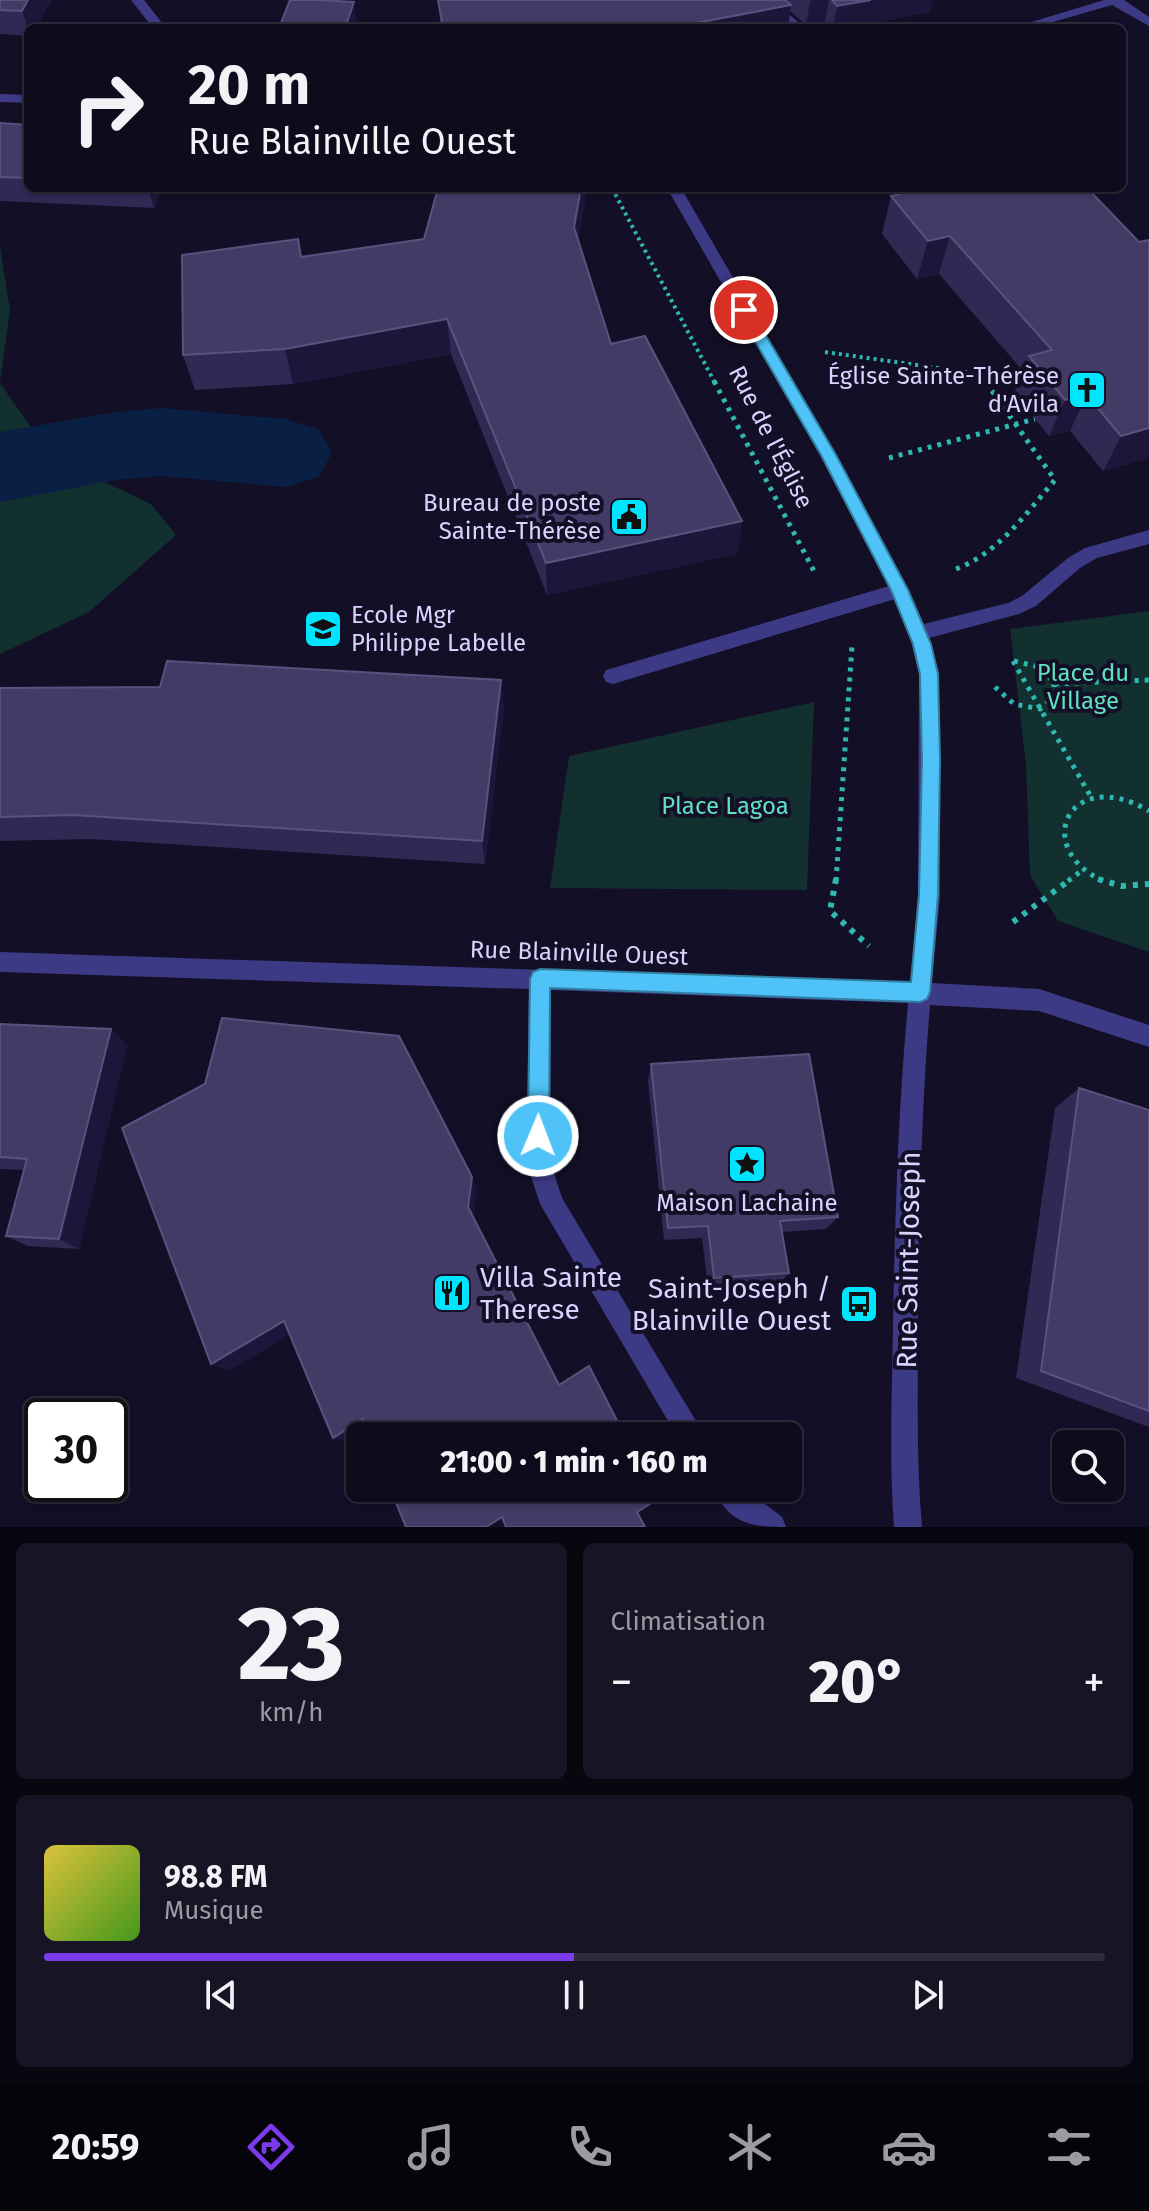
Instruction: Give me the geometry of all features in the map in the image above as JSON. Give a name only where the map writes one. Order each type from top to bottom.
[{"type":"street","points":[[137,0],[157,24]]},
{"type":"street","points":[[764,0],[794,24]]},
{"type":"street","points":[[1032,24],[1114,0],[1149,22]]},
{"type":"street","points":[[0,98],[24,99]]},
{"type":"street","name":"Rue de l'Église","points":[[676,192],[828,455],[900,590],[918,633],[929,674],[931,703],[929,895],[920,992]]},
{"type":"street","points":[[918,633],[1012,609],[1029,601],[1074,563],[1091,553],[1149,537]]},
{"type":"street","points":[[613,676],[900,590]]},
{"type":"street","name":"Rue Blainville Ouest","points":[[0,962],[920,992],[1039,1000],[1149,1036]]},
{"type":"street","points":[[540,979],[538,1161],[544,1183],[552,1204],[684,1422]]},
{"type":"street","name":"Rue Saint-Joseph","points":[[908,1527],[904,1479],[907,1209],[920,992]]},
{"type":"street","points":[[741,1502],[757,1518],[772,1527]]},
{"type":"path","name":"Rue de l'Église","points":[[614,192],[819,582]]},
{"type":"path","points":[[825,352],[973,373],[984,380],[1055,480],[978,561],[956,569]]},
{"type":"path","points":[[889,458],[1035,419]]},
{"type":"path","points":[[830,911],[838,869],[852,645]]},
{"type":"path","points":[[995,687],[1006,701],[1016,706],[1040,709],[1053,698],[1051,674],[1041,666],[1013,661],[1040,709],[1091,797]]},
{"type":"path","points":[[1054,684],[1149,680]]},
{"type":"path","points":[[1148,809],[1119,796],[1091,797],[1071,812],[1065,827],[1070,853],[1084,869],[1112,885],[1133,887],[1149,884]]},
{"type":"path","points":[[1013,922],[1084,869]]},
{"type":"green space","points":[[0,247],[10,310],[0,382]]},
{"type":"green space","points":[[0,383],[52,457],[151,504],[176,535],[89,612],[0,654]]},
{"type":"green space","name":"Place du Village","points":[[1149,611],[1149,952],[1058,921],[1030,875],[1026,764],[1010,629]]},
{"type":"green space","name":"Place Lagoa","points":[[814,702],[807,890],[550,888],[569,756]]},
{"type":"building","points":[[0,0],[28,0],[22,11],[0,10]]},
{"type":"building","points":[[290,0],[354,2],[346,24],[281,24]]},
{"type":"building","points":[[438,0],[785,0],[791,5],[691,24],[442,24]]},
{"type":"building","points":[[832,0],[871,0],[837,6]]},
{"type":"building","points":[[0,123],[24,125],[24,178],[0,177]]},
{"type":"building","points":[[437,192],[580,192],[574,227],[611,344],[645,336],[742,521],[546,563],[447,319],[285,349],[183,355],[182,255],[298,239],[301,257],[424,239]]},
{"type":"building","points":[[908,192],[1091,192],[1139,242],[1149,240],[1149,428],[1121,436],[1087,395],[1065,400],[1029,356],[1052,350],[950,236],[928,241],[891,196]]},
{"type":"building","points":[[167,661],[501,680],[482,841],[73,815],[0,817],[0,688],[160,687]]},
{"type":"building","points":[[222,1018],[399,1036],[472,1177],[468,1207],[559,1385],[589,1366],[618,1422],[364,1422],[363,1419],[346,1422],[346,1430],[333,1438],[284,1321],[211,1364],[122,1128],[205,1084]]},
{"type":"building","points":[[0,1024],[111,1029],[59,1239],[6,1236],[27,1159],[0,1157]]},
{"type":"building","points":[[809,1054],[838,1217],[780,1221],[789,1273],[714,1278],[708,1226],[668,1228],[651,1064]]},
{"type":"building","points":[[1079,1088],[1149,1110],[1149,1411],[1041,1371]]},
{"type":"building","points":[[396,1502],[653,1502],[637,1512],[645,1527],[506,1527],[502,1517],[486,1527],[406,1527]]},
{"type":"waterway","points":[[0,467],[116,446],[162,442],[285,453]]},
{"type":"place","name":"Église Sainte-Thérèse d'Avila","points":[[1087,390]]},
{"type":"place","name":"Bureau de poste Sainte-Thérèse","points":[[629,517]]},
{"type":"place","name":"Ecole Mgr Philippe Labelle","points":[[323,629]]},
{"type":"place","name":"Maison Lachaine","points":[[747,1164]]},
{"type":"place","name":"Villa Sainte Therese","points":[[452,1293]]},
{"type":"place","name":"Saint-Joseph / Blainville Ouest","points":[[859,1304]]},
{"type":"route","points":[[538,1136],[540,979],[920,992],[929,895],[931,760],[929,674],[922,644],[900,590],[828,455],[744,310]]}]
